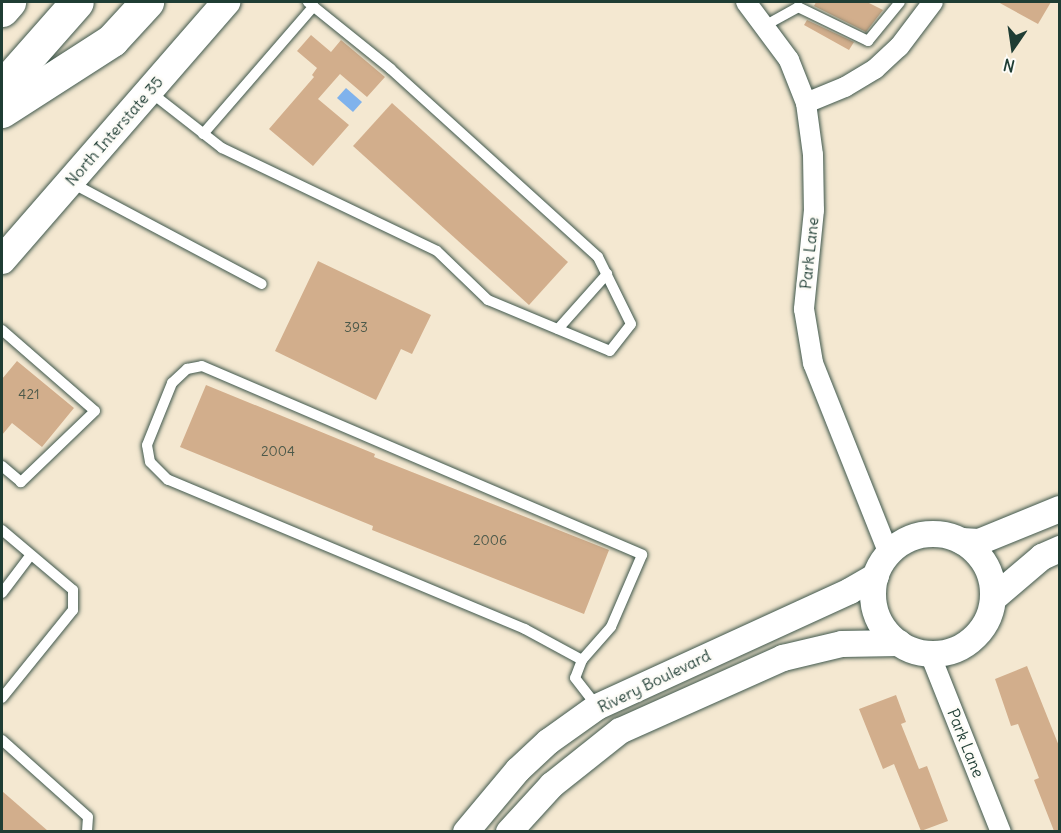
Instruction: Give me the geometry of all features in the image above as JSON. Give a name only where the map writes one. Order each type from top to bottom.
[{"type":"highway","points":[[2,10],[9,2]]},
{"type":"highway","points":[[2,87],[77,2]]},
{"type":"highway","points":[[2,111],[112,40],[147,2]]},
{"type":"main road","name":"North Interstate 35","points":[[2,260],[226,2]]},
{"type":"street","name":"Park Lane","points":[[746,2],[789,60],[806,104],[813,155],[814,210],[804,309],[813,363],[889,554]]},
{"type":"street","points":[[806,104],[845,87],[875,69],[899,47],[933,2]]},
{"type":"street","points":[[1059,509],[979,542],[930,534],[906,541],[889,554],[876,576],[875,608],[879,621],[899,643],[914,651],[930,654],[952,651],[976,637],[986,624],[995,597],[1042,557],[1059,549]]},
{"type":"street","points":[[962,541],[973,549],[987,568],[995,597]]},
{"type":"street","name":"Rivery Boulevard","points":[[466,831],[518,770],[548,742],[597,707],[850,591],[876,576]]},
{"type":"street","name":"Rivery Boulevard","points":[[509,831],[552,785],[620,731],[783,658],[842,644],[899,643]]},
{"type":"street","name":"Park Lane","points":[[930,654],[1001,831]]},
{"type":"street","points":[[597,707],[620,731]]},
{"type":"lane","points":[[149,90],[203,134],[222,148],[437,251],[488,300],[610,351],[631,324],[598,257],[391,69],[311,4],[203,134]]},
{"type":"lane","points":[[766,26],[798,7],[868,41],[894,4]]},
{"type":"lane","points":[[69,182],[262,284]]},
{"type":"lane","points":[[558,329],[606,274]]},
{"type":"lane","points":[[2,330],[95,411],[21,482],[2,466]]},
{"type":"lane","points":[[582,660],[525,629],[168,480],[150,462],[147,445],[172,383],[188,369],[202,366],[642,555],[611,627],[582,660],[575,678],[597,707]]},
{"type":"lane","points":[[2,530],[73,590],[73,610],[2,698]]},
{"type":"lane","points":[[2,593],[30,556]]},
{"type":"lane","points":[[2,740],[88,817],[87,831]]},
{"type":"water","points":[[346,88],[362,102],[353,112],[337,98]]},
{"type":"building","points":[[816,2],[867,2],[883,10],[866,32],[814,6]]},
{"type":"building","points":[[998,2],[1051,2],[1038,24]]},
{"type":"building","points":[[807,20],[854,42],[849,50],[804,25]]},
{"type":"building","points":[[311,35],[331,52],[341,40],[385,77],[367,97],[340,74],[318,99],[349,125],[313,166],[269,129],[314,77],[312,75],[317,68],[297,51]]},
{"type":"building","points":[[392,103],[568,262],[529,305],[353,146]]},
{"type":"building","points":[[318,261],[431,315],[412,354],[401,349],[376,400],[275,351]]},
{"type":"building","points":[[17,361],[74,408],[42,447],[12,423],[2,435],[2,379]]},
{"type":"building","points":[[206,385],[375,454],[374,457],[609,550],[584,614],[372,530],[373,526],[180,447]]},
{"type":"building","points":[[1027,666],[1059,746],[1059,831],[1054,831],[1034,780],[1039,778],[1018,724],[1011,726],[995,679]]},
{"type":"building","points":[[896,695],[906,722],[901,724],[919,769],[927,766],[948,821],[921,831],[894,764],[883,769],[859,709]]},
{"type":"building","points":[[2,791],[48,831],[2,831]]}]
